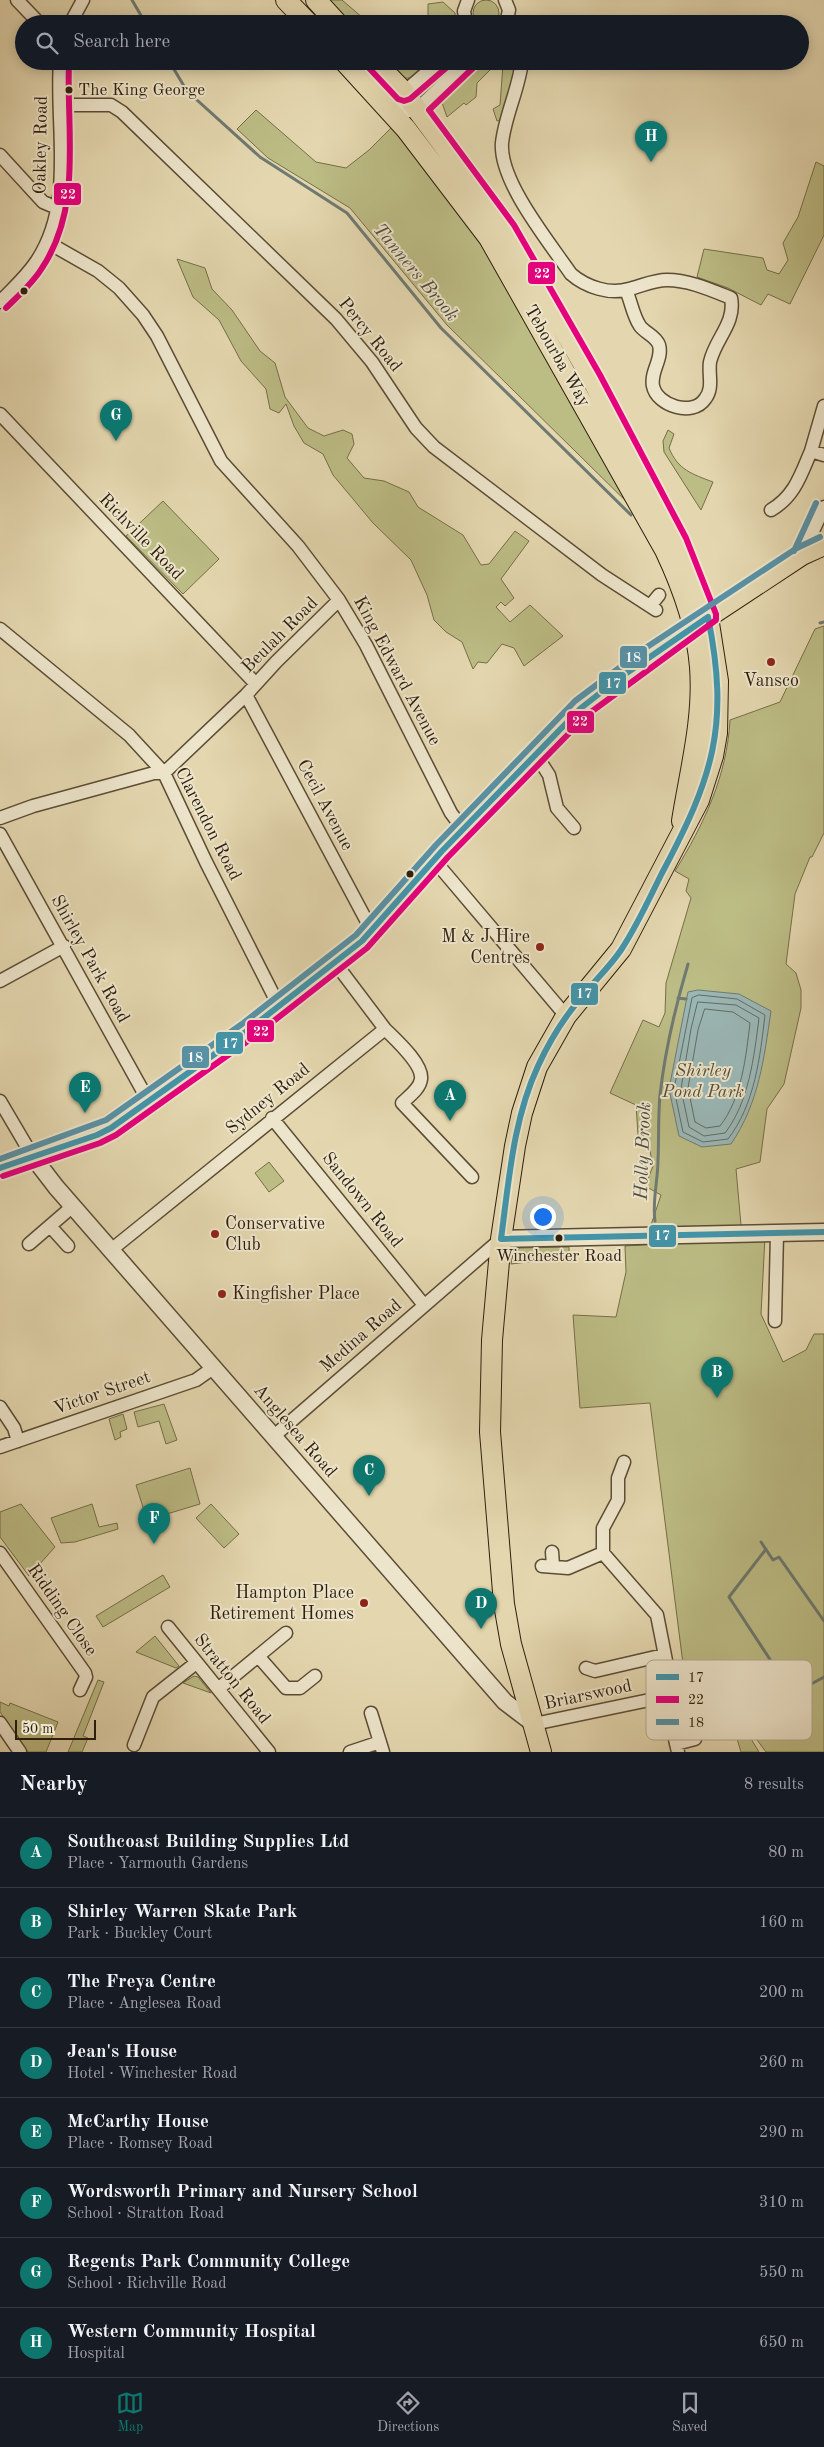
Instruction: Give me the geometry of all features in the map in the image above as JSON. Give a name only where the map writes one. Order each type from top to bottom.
[{"type":"main road","points":[[286,0],[300,15]]},
{"type":"main road","points":[[316,0],[330,15]]},
{"type":"main road","name":"Tebourba Way","points":[[352,70],[394,115],[489,238],[665,550],[700,622]]},
{"type":"main road","name":"Tebourba Way","points":[[383,70],[404,92],[506,229],[592,379],[673,531],[696,582],[700,622]]},
{"type":"main road","points":[[0,1168],[97,1135],[149,1102],[336,964],[372,931],[434,860],[581,708],[618,679],[700,622],[802,555],[824,545]]},
{"type":"main road","points":[[541,1752],[511,1644],[500,1567],[490,1432],[492,1340],[501,1240],[522,1113],[537,1067],[563,1012],[621,949],[679,840],[700,709],[700,622]]},
{"type":"street","points":[[17,0],[31,15]]},
{"type":"street","points":[[75,15],[83,0]]},
{"type":"street","points":[[464,15],[468,0]]},
{"type":"street","points":[[505,0],[509,15]]},
{"type":"street","name":"Oakley Road","points":[[0,302],[35,263],[47,242],[57,208],[61,177],[60,70]]},
{"type":"street","points":[[394,115],[404,92],[430,70]]},
{"type":"street","points":[[394,115],[417,109],[458,70]]},
{"type":"street","points":[[520,70],[502,142],[504,168],[515,190],[571,274],[578,280],[601,289],[626,290],[646,283],[669,280],[698,285],[731,298],[730,321],[712,355],[710,390],[701,405],[692,408],[670,405],[655,391],[653,378],[660,354],[659,346],[657,341],[639,324],[626,290]]},
{"type":"street","name":"Percy Road","points":[[60,105],[111,105],[122,112],[336,319],[372,362],[416,428],[434,447],[602,575],[653,608],[659,595]]},
{"type":"street","points":[[0,155],[43,202],[57,208]]},
{"type":"street","name":"King Edward Avenue","points":[[47,242],[98,270],[119,288],[143,315],[156,336],[221,461],[298,546],[339,600],[366,644],[451,813],[464,828]]},
{"type":"street","points":[[772,510],[784,503],[794,491],[811,451],[824,406]]},
{"type":"street","name":"Richville Road","points":[[0,414],[256,684]]},
{"type":"street","points":[[811,451],[824,455]]},
{"type":"street","points":[[802,555],[824,507]]},
{"type":"street","name":"Beulah Road","points":[[164,773],[246,695],[339,600]]},
{"type":"street","name":"Clarendon Road","points":[[1,633],[129,735],[164,773],[206,862],[279,1006]]},
{"type":"street","name":"Cecil Avenue","points":[[246,695],[372,931]]},
{"type":"street","points":[[536,755],[549,775],[557,808],[574,828]]},
{"type":"street","points":[[0,818],[33,806],[154,773],[164,773]]},
{"type":"street","name":"Shirley Park Road","points":[[0,834],[64,946],[149,1102]]},
{"type":"street","points":[[434,860],[563,1012]]},
{"type":"street","points":[[0,981],[64,946]]},
{"type":"street","points":[[336,964],[385,1029],[420,1067],[421,1080],[415,1091],[402,1103],[472,1177]]},
{"type":"street","name":"Sydney Road","points":[[111,1250],[272,1118],[385,1029]]},
{"type":"street","points":[[0,1101],[33,1157]]},
{"type":"street","name":"Sandown Road","points":[[272,1118],[424,1305]]},
{"type":"street","name":"Anglesea Road","points":[[33,1157],[45,1174],[213,1368],[505,1702],[534,1724]]},
{"type":"street","points":[[29,1244],[73,1206]]},
{"type":"street","points":[[50,1226],[68,1246]]},
{"type":"street","points":[[501,1240],[824,1232]]},
{"type":"street","points":[[775,1321],[776,1234]]},
{"type":"street","name":"Medina Road","points":[[274,1436],[472,1263],[501,1240]]},
{"type":"street","points":[[472,1263],[489,1269],[498,1277]]},
{"type":"street","name":"Victor Street","points":[[0,1447],[196,1380],[213,1368]]},
{"type":"street","points":[[0,1407],[14,1428],[18,1441]]},
{"type":"street","points":[[624,1462],[618,1478],[618,1500],[603,1528],[603,1553],[657,1615],[665,1660]]},
{"type":"street","points":[[552,1552],[547,1566],[568,1568],[603,1553]]},
{"type":"street","name":"Ridding Close","points":[[0,1553],[85,1673],[86,1677],[80,1690]]},
{"type":"street","name":"Stratton Road","points":[[168,1627],[269,1752]]},
{"type":"street","points":[[218,1689],[286,1633]]},
{"type":"street","name":"Briarswood","points":[[586,1668],[595,1671],[664,1655]]},
{"type":"street","points":[[258,1656],[286,1688],[300,1688],[315,1676]]},
{"type":"street","points":[[134,1745],[153,1697],[196,1663]]},
{"type":"street","name":"Briarswood","points":[[534,1724],[646,1700]]},
{"type":"street","points":[[350,1752],[382,1747],[371,1713]]},
{"type":"street","points":[[0,1723],[20,1752]]},
{"type":"street","points":[[677,1748],[692,1740]]},
{"type":"green space","points":[[325,0],[342,0],[360,15],[339,15]]},
{"type":"green space","points":[[481,1],[491,1],[498,8],[499,15],[473,15],[474,8]]},
{"type":"green space","points":[[443,2],[455,15],[428,15],[428,4]]},
{"type":"green space","points":[[392,70],[422,70],[414,78],[400,78]]},
{"type":"green space","points":[[466,70],[490,70],[477,83],[476,97],[466,105],[464,103],[447,117],[440,97]]},
{"type":"green space","points":[[503,70],[514,70],[501,120],[497,121],[493,109],[500,105]]},
{"type":"green space","points":[[256,110],[316,162],[346,168],[369,150],[392,127],[484,241],[640,515],[447,325],[350,208],[268,158],[237,129]]},
{"type":"green space","points":[[816,162],[824,166],[824,235],[790,304],[768,294],[761,305],[728,288],[697,277],[704,249],[763,258],[767,270],[779,274],[788,260],[783,243],[798,217]]},
{"type":"green space","points":[[177,259],[205,268],[212,289],[232,310],[260,351],[275,363],[285,397],[308,428],[324,436],[343,430],[352,434],[354,444],[347,458],[364,478],[384,481],[409,492],[418,507],[463,535],[481,565],[489,564],[515,531],[529,541],[501,579],[514,598],[505,606],[501,602],[496,607],[510,622],[530,605],[563,636],[524,666],[514,648],[502,644],[487,663],[478,662],[473,669],[462,642],[446,632],[434,620],[427,595],[411,560],[373,523],[333,475],[323,454],[304,443],[294,426],[286,404],[279,413],[270,409],[266,389],[241,361],[219,320],[193,297]]},
{"type":"green space","points":[[668,430],[674,434],[669,448],[681,466],[692,474],[713,482],[701,510],[664,452],[663,441]]},
{"type":"green space","points":[[163,501],[219,559],[183,594],[126,536]]},
{"type":"green space","name":"Shirley Pond Park","points":[[824,626],[824,833],[812,857],[810,857],[795,894],[786,964],[796,973],[801,990],[801,1008],[784,1084],[767,1109],[760,1162],[736,1169],[741,1225],[723,1230],[662,1231],[651,1225],[661,1195],[645,1186],[653,1166],[647,1136],[638,1135],[636,1105],[610,1093],[643,1020],[659,1027],[665,1013],[666,983],[691,898],[686,891],[689,879],[675,871],[704,817],[719,780],[728,741],[730,720],[780,702],[815,629]]},
{"type":"green space","points":[[269,1162],[284,1181],[269,1192],[255,1173]]},
{"type":"green space","points":[[765,1237],[761,1314],[783,1362],[806,1350],[814,1334],[824,1334],[824,1752],[766,1752],[757,1740],[812,1740],[812,1660],[682,1660],[650,1403],[580,1408],[573,1315],[616,1317],[626,1272],[625,1246]]},
{"type":"green space","points":[[569,1247],[569,1253],[536,1261],[511,1264],[513,1254],[520,1248]]},
{"type":"green space","points":[[164,1404],[177,1440],[166,1444],[159,1421],[138,1427],[134,1412]]},
{"type":"green space","points":[[123,1414],[127,1429],[120,1432],[121,1437],[115,1440],[109,1419]]},
{"type":"green space","points":[[190,1468],[200,1504],[147,1520],[136,1485]]},
{"type":"green space","points":[[21,1504],[55,1547],[29,1576],[0,1537],[0,1512]]},
{"type":"green space","points":[[92,1504],[99,1527],[117,1523],[118,1529],[75,1542],[61,1543],[51,1518]]},
{"type":"green space","points":[[211,1504],[239,1534],[224,1548],[196,1518]]},
{"type":"green space","points":[[163,1575],[170,1587],[103,1627],[96,1616]]},
{"type":"green space","points":[[155,1636],[179,1666],[176,1668],[136,1652]]},
{"type":"green space","points":[[194,1676],[198,1677],[211,1693],[183,1683]]},
{"type":"green space","points":[[98,1680],[104,1682],[83,1736],[88,1738],[82,1752],[68,1752]]},
{"type":"green space","points":[[0,1702],[9,1706],[10,1703],[58,1722],[46,1752],[28,1752],[0,1712]]},
{"type":"green space","points":[[737,1740],[752,1740],[759,1752],[741,1752]]},
{"type":"water","points":[[698,990],[739,994],[771,1011],[759,1080],[748,1113],[731,1144],[702,1147],[679,1136],[669,1089],[688,992]]},
{"type":"waterway","name":"Tanners Brook","points":[[132,0],[141,15]]},
{"type":"waterway","name":"Tanners Brook","points":[[174,70],[187,91],[260,157],[347,213],[441,328],[631,515]]},
{"type":"waterway","name":"Tanners Brook","points":[[820,623],[824,622]]},
{"type":"waterway","name":"Holly Brook","points":[[655,1221],[654,1206],[658,1168],[659,1103],[662,1078],[671,1029],[688,964]]},
{"type":"waterway","name":"Holly Brook","points":[[678,998],[686,999]]},
{"type":"waterway","name":"Holly Brook","points":[[761,1542],[773,1560],[779,1557],[824,1621]]},
{"type":"waterway","points":[[766,1549],[729,1597],[770,1660]]},
{"type":"waterway","points":[[812,1684],[824,1677]]},
{"type":"transit line","name":"22","points":[[6,308],[30,284],[42,268],[55,244],[63,220],[70,168],[69,70]]},
{"type":"transit line","name":"22","points":[[371,70],[398,99],[404,101],[410,99],[444,70]]},
{"type":"transit line","name":"22","points":[[3,1176],[100,1143],[116,1135],[252,1038],[367,948],[448,857],[587,715],[716,620],[716,614],[686,538],[600,375],[514,225],[429,110],[471,70]]},
{"type":"transit line","name":"18","points":[[794,551],[816,503]]},
{"type":"transit line","name":"18","points":[[0,1159],[106,1120],[242,1024],[356,935],[436,845],[575,701],[647,647],[797,548],[820,537]]},
{"type":"transit line","name":"17","points":[[0,1168],[97,1135],[111,1128],[247,1031],[362,941],[442,851],[581,708],[618,679],[708,617],[717,689],[717,721],[705,779],[680,839],[632,932],[616,957],[568,1015],[538,1066],[517,1129],[501,1239]]},
{"type":"transit line","name":"17","points":[[501,1239],[824,1232]]},
{"type":"place","name":"The King George","points":[[69,90]]},
{"type":"place","name":"Western Community Hospital","points":[[651,162]]},
{"type":"place","name":"Regents Park Community College","points":[[116,441]]},
{"type":"place","name":"Vansco","points":[[771,662]]},
{"type":"place","name":"M & J Hire Centres","points":[[540,947]]},
{"type":"place","name":"McCarthy House","points":[[85,1113]]},
{"type":"place","name":"Southcoast Building Supplies Ltd","points":[[450,1121]]},
{"type":"place","name":"Conservative Club","points":[[215,1234]]},
{"type":"place","name":"Winchester Road","points":[[559,1238]]},
{"type":"place","name":"Kingfisher Place","points":[[222,1294]]},
{"type":"place","name":"Shirley Warren Skate Park","points":[[717,1398]]},
{"type":"place","name":"The Freya Centre","points":[[369,1496]]},
{"type":"place","name":"Wordsworth Primary and Nursery School","points":[[154,1544]]},
{"type":"place","name":"Hampton Place Retirement Homes","points":[[364,1603]]},
{"type":"place","name":"Jean's House","points":[[481,1629]]}]
